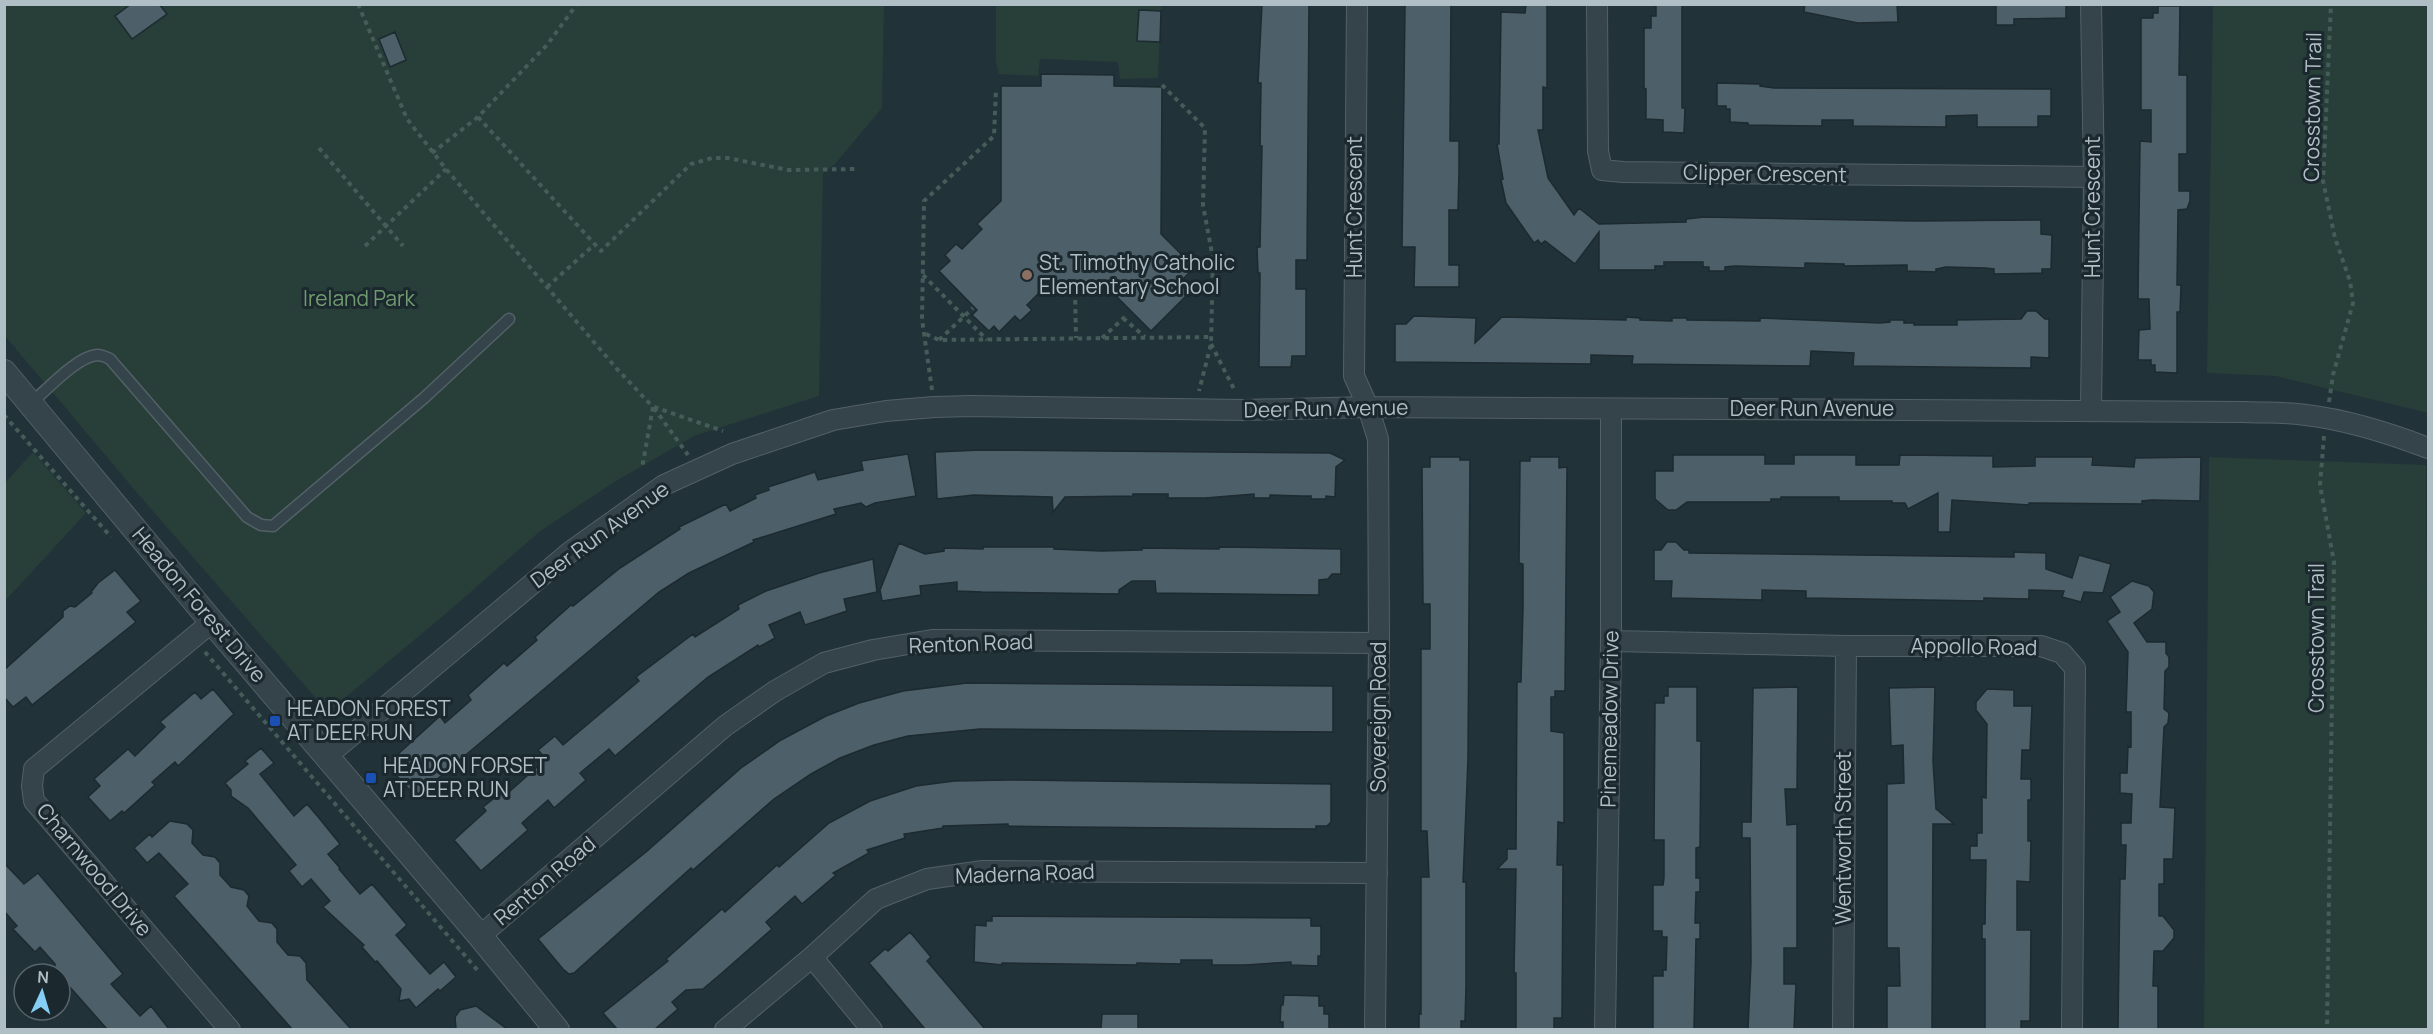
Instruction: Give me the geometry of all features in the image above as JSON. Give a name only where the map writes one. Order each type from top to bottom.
[{"type":"street","name":"Hunt Crescent","points":[[1357,4],[1354,376],[1368,407]]},
{"type":"street","name":"Clipper Crescent","points":[[1597,4],[1598,151],[1602,170],[2094,177]]},
{"type":"street","name":"Hunt Crescent","points":[[2091,4],[2094,177],[2091,410]]},
{"type":"street","name":"Headon Forest Drive","points":[[4,372],[212,622],[557,1029]]},
{"type":"street","name":"Deer Run Avenue","points":[[327,756],[570,552],[664,485],[732,454],[833,420],[934,407],[1194,410],[1368,407],[2245,412],[2306,415],[2388,432],[2428,448]]},
{"type":"street","name":"Sovereign Road","points":[[1368,407],[1378,439],[1379,643],[1375,1029]]},
{"type":"street","name":"Pinemeadow Drive","points":[[1605,1029],[1611,641],[1611,409]]},
{"type":"street","name":"Charnwood Drive","points":[[212,622],[34,769],[32,786],[34,801],[230,1029]]},
{"type":"street","name":"Renton Road","points":[[480,936],[725,726],[775,691],[824,663],[873,650],[932,640],[1379,643]]},
{"type":"street","name":"Appollo Road","points":[[1611,641],[1846,646],[2041,646],[2062,653],[2075,668],[2072,1029]]},
{"type":"street","name":"Wentworth Street","points":[[1843,1029],[1846,646]]},
{"type":"street","name":"Maderna Road","points":[[725,1029],[812,957],[876,899],[927,879],[972,873],[1377,873]]},
{"type":"street","points":[[812,957],[872,1029]]},
{"type":"lane","points":[[31,403],[77,363],[99,354],[110,358],[248,517],[261,525],[273,526],[424,398],[509,319]]},
{"type":"path","points":[[329,4],[348,4]]},
{"type":"path","points":[[358,4],[407,119],[432,153],[653,407],[698,469]]},
{"type":"path","points":[[432,153],[478,117],[547,45],[577,4]]},
{"type":"path","name":"Crosstown Trail","points":[[2327,1029],[2334,562],[2320,485],[2321,449],[2333,375],[2353,303],[2350,281],[2334,238],[2324,181],[2331,4]]},
{"type":"path","points":[[1162,85],[1205,128],[1203,205],[1213,259],[1211,344],[1194,410]]},
{"type":"path","points":[[934,407],[922,319],[924,201],[994,136],[996,89]]},
{"type":"path","points":[[478,117],[601,251],[691,164],[712,158],[728,158],[788,170],[855,168]]},
{"type":"path","points":[[320,148],[404,246]]},
{"type":"path","points":[[365,246],[446,169]]},
{"type":"path","points":[[547,287],[595,244]]},
{"type":"path","points":[[923,274],[987,340]]},
{"type":"path","points":[[1075,291],[1076,338]]},
{"type":"path","points":[[939,340],[973,308]]},
{"type":"path","points":[[1101,339],[1124,318],[1145,338]]},
{"type":"path","points":[[925,334],[939,340],[1211,337]]},
{"type":"path","points":[[1211,344],[1245,410]]},
{"type":"path","points":[[653,407],[723,431]]},
{"type":"path","points":[[642,468],[653,407]]},
{"type":"green space","name":"Ireland Park","points":[[4,5],[884,5],[882,108],[836,163],[823,173],[819,396],[694,436],[616,481],[539,532],[328,712],[144,501],[5,336]]},
{"type":"green space","points":[[996,5],[1161,5],[1158,78],[1120,79],[1118,62],[1040,59],[1038,76],[999,74],[996,62]]},
{"type":"green space","points":[[2213,5],[2428,5],[2428,413],[2276,376],[2207,373]]},
{"type":"green space","points":[[33,452],[86,513],[5,601],[5,483]]},
{"type":"green space","points":[[2209,457],[2426,465],[2428,1029],[2204,1029]]},
{"type":"building","points":[[131,4],[159,4],[167,14],[132,39],[115,16]]},
{"type":"building","points":[[1262,4],[1309,4],[1307,260],[1296,260],[1296,289],[1306,289],[1306,356],[1292,356],[1291,367],[1259,367],[1260,273],[1258,273],[1257,247],[1260,247],[1262,146],[1260,146],[1261,83],[1258,83]]},
{"type":"building","points":[[1405,4],[1451,4],[1450,141],[1459,141],[1459,171],[1458,210],[1449,210],[1449,265],[1459,265],[1459,287],[1414,287],[1415,247],[1402,247]]},
{"type":"building","points":[[1526,4],[1547,4],[1547,88],[1543,87],[1543,130],[1538,130],[1548,178],[1574,215],[1579,208],[1599,224],[1686,222],[1686,219],[1704,217],[1915,221],[2041,220],[2041,234],[2052,235],[2051,269],[2042,269],[2042,273],[1994,274],[1994,269],[1985,268],[1946,267],[1936,269],[1936,272],[1907,271],[1907,265],[1844,266],[1844,264],[1805,263],[1805,268],[1735,266],[1725,267],[1725,271],[1709,271],[1709,267],[1703,267],[1703,262],[1664,262],[1664,266],[1655,266],[1655,270],[1599,270],[1599,232],[1575,264],[1545,241],[1541,244],[1538,240],[1534,243],[1506,203],[1501,180],[1503,179],[1497,144],[1499,144],[1501,12],[1525,13]]},
{"type":"building","points":[[1656,4],[1682,4],[1684,133],[1663,132],[1663,120],[1646,119],[1644,28],[1651,28],[1651,16],[1656,16]]},
{"type":"building","points":[[1805,4],[1897,4],[1898,22],[1858,23],[1804,12]]},
{"type":"building","points":[[1996,4],[2066,4],[2066,18],[2014,19],[2014,25],[1996,25]]},
{"type":"building","points":[[2158,6],[2180,6],[2179,75],[2187,75],[2187,154],[2179,154],[2179,191],[2190,191],[2190,201],[2187,209],[2178,210],[2177,285],[2181,285],[2180,312],[2177,312],[2177,373],[2155,372],[2155,365],[2151,365],[2151,360],[2138,360],[2139,330],[2150,329],[2149,299],[2138,299],[2140,141],[2151,142],[2151,110],[2141,110],[2141,18],[2153,18],[2153,13],[2158,13]]},
{"type":"building","points":[[1139,10],[1161,11],[1160,42],[1137,41]]},
{"type":"building","points":[[395,32],[406,60],[390,67],[379,39]]},
{"type":"building","points":[[1041,74],[1114,75],[1114,86],[1162,87],[1161,234],[1190,263],[1189,273],[1179,283],[1189,293],[1151,331],[1106,286],[1046,286],[1027,305],[1032,310],[1020,321],[1015,316],[999,332],[994,326],[989,331],[972,315],[977,310],[939,271],[950,261],[945,255],[956,244],[962,249],[982,229],[977,224],[1001,201],[1001,86],[1041,86]]},
{"type":"building","points":[[1717,83],[1760,84],[1760,86],[1774,88],[2051,89],[2051,116],[2038,116],[2038,127],[1977,127],[1977,115],[1946,116],[1946,127],[1853,126],[1853,120],[1822,120],[1822,126],[1748,125],[1748,123],[1730,122],[1730,109],[1726,109],[1726,106],[1717,106]]},
{"type":"building","points":[[2027,311],[2036,311],[2045,319],[2049,319],[2049,358],[2031,357],[2031,368],[1853,366],[1854,353],[1811,351],[1810,366],[1632,364],[1633,356],[1591,355],[1591,364],[1395,362],[1395,324],[1406,324],[1414,316],[1476,318],[1475,343],[1502,317],[1626,320],[1626,317],[1672,321],[1672,318],[1687,318],[1687,320],[1760,321],[1760,318],[1880,323],[1904,320],[1904,323],[1914,323],[1914,325],[1957,325],[1957,320],[2021,319]]},
{"type":"building","points":[[981,450],[1330,453],[1345,460],[1336,467],[1335,497],[1326,496],[1326,499],[1311,499],[1311,496],[1270,495],[1270,498],[1254,498],[1254,494],[1205,498],[1168,498],[1168,494],[1065,497],[1053,512],[1052,497],[974,495],[937,499],[935,452]]},
{"type":"building","points":[[908,454],[916,496],[875,503],[866,507],[861,503],[834,509],[836,514],[753,540],[754,542],[689,573],[659,592],[416,797],[396,775],[406,766],[397,755],[440,716],[445,723],[471,700],[468,695],[504,663],[507,666],[537,640],[535,637],[571,605],[573,606],[620,568],[680,529],[679,527],[726,504],[730,511],[756,498],[755,495],[769,490],[768,487],[815,472],[818,480],[863,470],[861,461]]},
{"type":"building","points":[[1673,455],[1765,455],[1765,464],[1794,464],[1794,455],[1856,455],[1856,465],[1899,465],[1900,455],[1993,456],[1993,467],[2035,466],[2035,457],[2093,457],[2092,465],[2134,467],[2135,458],[2201,457],[2200,501],[2152,500],[2142,501],[2142,504],[2029,503],[2029,505],[1952,500],[1950,532],[1938,532],[1938,493],[1908,509],[1905,503],[1892,503],[1892,501],[1839,501],[1839,497],[1781,497],[1781,499],[1771,499],[1771,502],[1687,502],[1676,510],[1668,510],[1655,499],[1655,471],[1673,471]]},
{"type":"building","points":[[1430,457],[1460,457],[1460,460],[1470,460],[1468,759],[1463,882],[1466,882],[1466,986],[1465,1021],[1461,1021],[1461,1029],[1419,1029],[1419,1013],[1421,1014],[1421,877],[1429,877],[1427,831],[1421,831],[1421,649],[1430,649],[1430,604],[1423,604],[1422,467],[1430,467]]},
{"type":"building","points":[[1530,457],[1559,457],[1559,468],[1567,467],[1565,691],[1555,691],[1555,697],[1551,697],[1551,731],[1564,733],[1564,823],[1558,822],[1557,865],[1563,865],[1562,1018],[1554,1018],[1554,1029],[1516,1029],[1516,973],[1514,973],[1516,869],[1497,869],[1507,859],[1507,849],[1516,849],[1517,682],[1521,682],[1523,607],[1523,564],[1519,563],[1520,461],[1530,461]]},
{"type":"building","points":[[1667,542],[1676,542],[1684,550],[1689,550],[1689,553],[2014,557],[2014,552],[2046,553],[2046,569],[2072,578],[2079,555],[2111,564],[2103,593],[2084,592],[2081,602],[2062,597],[2064,591],[2029,590],[2029,599],[1984,598],[1984,601],[1806,598],[1806,591],[1762,590],[1762,600],[1671,598],[1672,581],[1654,581],[1654,550],[1661,550]]},
{"type":"building","points":[[899,543],[925,554],[944,551],[944,548],[983,549],[983,547],[1054,547],[1054,549],[1101,551],[1142,550],[1142,548],[1219,549],[1219,547],[1341,549],[1341,574],[1332,574],[1328,579],[1319,580],[1319,595],[1156,593],[1155,581],[1132,581],[1119,590],[1119,594],[982,592],[957,591],[957,582],[920,586],[921,595],[882,601],[880,590]]},
{"type":"building","points":[[873,559],[877,592],[844,599],[847,611],[805,625],[800,612],[769,625],[775,638],[759,647],[758,645],[708,677],[615,756],[609,749],[580,773],[586,780],[554,808],[548,800],[522,823],[528,830],[481,871],[454,840],[486,811],[483,807],[507,788],[510,791],[546,759],[538,750],[555,736],[563,745],[639,681],[636,677],[693,634],[695,637],[739,609],[738,605],[766,591],[819,573]]},
{"type":"building","points":[[115,570],[141,601],[127,612],[136,622],[32,705],[26,697],[13,707],[4,697],[4,670],[63,617],[63,611],[70,606],[75,607],[92,593],[98,583]]},
{"type":"building","points":[[2132,581],[2149,586],[2154,592],[2152,609],[2134,623],[2147,642],[2166,642],[2166,653],[2169,657],[2169,667],[2165,671],[2164,709],[2169,713],[2168,723],[2164,727],[2160,807],[2175,808],[2173,859],[2164,859],[2164,884],[2159,884],[2159,916],[2163,916],[2174,930],[2174,938],[2163,951],[2154,951],[2153,986],[2158,986],[2158,1029],[2118,1029],[2120,879],[2125,879],[2126,845],[2121,845],[2121,823],[2131,823],[2132,794],[2120,793],[2120,773],[2127,773],[2128,746],[2131,747],[2131,712],[2126,712],[2128,652],[2107,621],[2120,612],[2110,597]]},
{"type":"building","points":[[967,683],[1333,686],[1333,732],[980,729],[908,736],[874,745],[840,758],[774,799],[693,870],[691,868],[574,973],[569,974],[563,969],[538,939],[646,852],[741,768],[781,740],[826,716],[859,703],[903,691]]},
{"type":"building","points":[[1668,687],[1697,687],[1697,741],[1701,741],[1700,847],[1696,848],[1696,878],[1700,878],[1700,892],[1696,892],[1695,923],[1700,923],[1700,939],[1696,939],[1694,1029],[1653,1029],[1653,976],[1663,976],[1663,970],[1666,970],[1667,937],[1662,937],[1662,931],[1653,931],[1653,885],[1663,885],[1664,878],[1664,840],[1654,840],[1655,703],[1664,703],[1664,696],[1668,696]]},
{"type":"building","points":[[1798,687],[1797,789],[1785,789],[1787,825],[1797,824],[1797,948],[1784,948],[1784,984],[1796,984],[1794,1029],[1748,1029],[1751,962],[1750,838],[1742,838],[1742,822],[1751,822],[1753,688]]},
{"type":"building","points":[[1935,687],[1933,761],[1936,809],[1954,824],[1933,824],[1932,1029],[1887,1029],[1887,986],[1900,986],[1899,948],[1887,948],[1887,784],[1904,783],[1903,745],[1891,746],[1889,688]]},
{"type":"building","points":[[213,689],[234,714],[178,766],[175,762],[152,782],[155,785],[124,813],[122,811],[110,821],[88,797],[100,786],[94,779],[128,749],[135,756],[165,727],[160,722],[195,692],[201,699]]},
{"type":"building","points":[[1987,689],[2014,690],[2014,706],[2032,706],[2030,750],[2022,750],[2021,779],[2031,779],[2031,800],[2028,800],[2028,841],[2031,841],[2030,882],[2017,881],[2017,930],[2031,930],[2030,1021],[2021,1021],[2021,1029],[1985,1029],[1985,939],[1982,939],[1982,924],[1985,924],[1986,860],[1970,860],[1970,846],[1977,846],[1977,833],[1982,833],[1982,797],[1986,798],[1987,724],[1976,710],[1976,702]]},
{"type":"building","points":[[261,748],[274,763],[260,774],[294,816],[307,804],[319,818],[340,844],[328,854],[360,894],[372,884],[407,925],[396,935],[430,974],[444,962],[456,977],[416,1008],[409,999],[399,1001],[401,989],[362,947],[364,945],[323,907],[330,901],[311,879],[302,887],[289,871],[296,865],[248,808],[231,796],[231,790],[225,783],[248,764],[245,761]]},
{"type":"building","points":[[954,781],[1331,784],[1331,822],[1327,826],[1316,826],[1316,829],[1068,827],[1008,826],[1008,824],[943,826],[943,828],[904,834],[905,838],[867,850],[869,853],[833,873],[836,875],[802,904],[795,896],[766,922],[772,929],[703,989],[686,990],[672,1002],[678,1009],[655,1029],[617,1029],[603,1013],[668,961],[666,959],[722,909],[725,912],[777,865],[779,867],[829,823],[870,801],[916,786]]},
{"type":"building","points":[[170,821],[187,824],[193,830],[192,843],[203,855],[215,857],[220,863],[220,875],[231,887],[244,890],[249,896],[247,906],[259,921],[272,923],[277,929],[277,942],[288,955],[300,956],[306,963],[307,980],[351,1029],[292,1029],[174,896],[188,884],[159,853],[147,863],[134,848],[150,834],[152,837]]},
{"type":"building","points":[[4,863],[24,884],[38,873],[123,974],[111,984],[140,1016],[151,1006],[169,1029],[107,1029],[72,990],[72,962],[53,962],[40,947],[35,952],[13,929],[17,926],[4,911]]},
{"type":"building","points":[[992,916],[1311,918],[1311,926],[1321,926],[1321,956],[1318,956],[1318,966],[1291,965],[1291,962],[1212,965],[1212,960],[1181,960],[1181,964],[1137,963],[1137,965],[1002,963],[1002,965],[974,962],[975,925],[986,926],[986,921],[992,921]]},
{"type":"building","points":[[910,932],[931,957],[927,961],[985,1029],[925,1029],[869,963],[885,949],[888,951]]},
{"type":"building","points":[[1284,995],[1319,996],[1319,1006],[1324,1006],[1324,1014],[1329,1014],[1329,1029],[1283,1029],[1283,1022],[1280,1022]]},
{"type":"building","points":[[476,1006],[507,1029],[456,1029],[455,1017],[460,1010]]},
{"type":"building","points":[[1102,1014],[1138,1014],[1138,1029],[1101,1029]]},
{"type":"place","name":"St. Timothy Catholic Elementary School","points":[[1027,275]]},
{"type":"place","name":"HEADON FOREST AT DEER RUN","points":[[275,721]]},
{"type":"place","name":"HEADON FORSET AT DEER RUN","points":[[371,778]]}]
